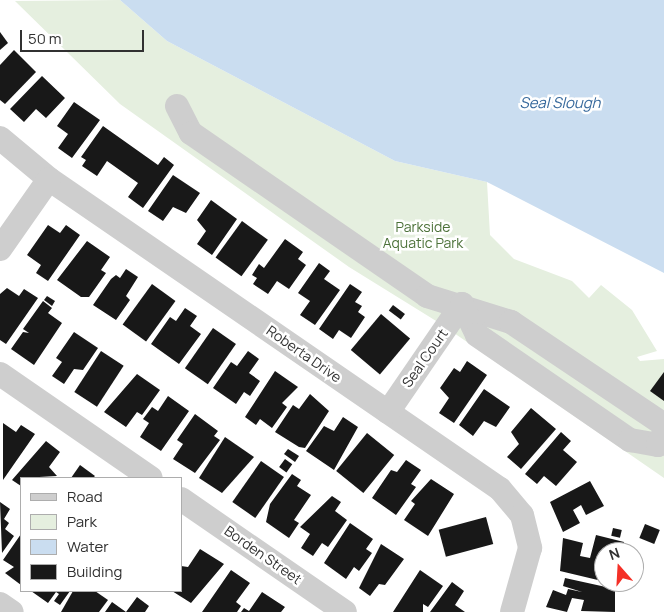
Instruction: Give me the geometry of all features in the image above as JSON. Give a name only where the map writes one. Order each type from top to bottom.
[{"type":"street","points":[[177,106],[190,133],[427,296],[462,304],[511,322],[664,425]]},
{"type":"street","name":"Roberta Drive","points":[[0,138],[49,179],[500,489],[522,515],[529,539],[529,564],[512,612]]},
{"type":"street","points":[[0,249],[49,179]]},
{"type":"street","points":[[462,304],[477,335],[630,440],[658,446],[664,432]]},
{"type":"street","name":"Seal Court","points":[[388,412],[462,304]]},
{"type":"street","points":[[1,377],[150,477]]},
{"type":"street","name":"Borden Street","points":[[182,500],[345,612]]},
{"type":"street","points":[[0,604],[12,612]]},
{"type":"green space","name":"Parkside Aquatic Park","points":[[120,0],[167,41],[395,161],[487,182],[490,235],[514,259],[572,281],[589,298],[601,285],[632,310],[657,351],[637,357],[640,361],[664,359],[664,478],[441,324],[349,267],[120,104],[15,1]]},
{"type":"water","name":"Seal Slough","points":[[120,0],[664,0],[664,273],[487,182],[395,161],[167,41]]},
{"type":"building","points":[[0,32],[8,43],[0,50]]},
{"type":"building","points":[[14,50],[36,72],[5,104],[0,100],[0,65]]},
{"type":"building","points":[[42,76],[65,98],[46,118],[36,109],[24,122],[10,109]]},
{"type":"building","points":[[74,102],[100,120],[72,158],[58,148],[68,134],[57,126]]},
{"type":"building","points":[[103,126],[158,165],[164,157],[174,165],[143,208],[128,197],[138,183],[107,161],[97,176],[82,166],[86,160],[81,157]]},
{"type":"building","points":[[173,175],[200,193],[186,213],[173,207],[163,221],[148,211]]},
{"type":"building","points":[[211,200],[237,219],[212,255],[197,244],[206,231],[197,220]]},
{"type":"building","points":[[242,221],[268,240],[241,276],[216,257]]},
{"type":"building","points":[[48,225],[60,233],[66,225],[80,235],[48,281],[36,273],[41,265],[27,255]]},
{"type":"building","points":[[285,239],[303,252],[298,259],[306,265],[289,289],[277,281],[268,294],[253,284],[257,278],[252,275],[259,264],[264,268]]},
{"type":"building","points":[[87,241],[110,257],[101,270],[106,273],[89,297],[81,297],[57,280]]},
{"type":"building","points":[[319,263],[330,271],[324,279],[340,290],[315,325],[300,315],[310,301],[298,293]]},
{"type":"building","points":[[126,269],[138,277],[126,296],[130,300],[116,320],[93,305],[111,279],[116,275],[120,278]]},
{"type":"building","points":[[152,284],[175,301],[146,341],[123,324]]},
{"type":"building","points":[[350,284],[362,292],[355,302],[362,306],[358,312],[365,317],[351,338],[339,330],[333,339],[319,329]]},
{"type":"building","points":[[7,288],[19,296],[24,289],[38,298],[6,344],[0,340],[0,294]]},
{"type":"building","points":[[47,296],[55,301],[52,306],[44,300]]},
{"type":"building","points":[[43,301],[52,308],[48,313],[62,323],[34,365],[11,349],[23,332],[29,333],[23,329]]},
{"type":"building","points":[[393,305],[405,314],[401,320],[389,311]]},
{"type":"building","points":[[185,308],[197,316],[190,326],[201,334],[179,364],[151,344],[170,317],[176,321]]},
{"type":"building","points":[[381,314],[410,338],[380,374],[351,350]]},
{"type":"building","points":[[213,328],[236,344],[208,384],[185,368]]},
{"type":"building","points":[[74,332],[98,348],[83,370],[74,369],[64,384],[52,376],[62,362],[56,358]]},
{"type":"building","points":[[101,351],[124,366],[97,407],[74,392]]},
{"type":"building","points":[[248,351],[259,359],[249,373],[260,381],[250,396],[244,392],[236,404],[213,388],[231,362],[237,366]]},
{"type":"building","points":[[467,361],[487,375],[454,423],[439,413],[449,398],[440,388],[454,368],[460,372]]},
{"type":"building","points":[[275,371],[298,387],[282,403],[287,407],[272,428],[260,419],[256,425],[245,417]]},
{"type":"building","points":[[664,372],[664,401],[650,391]]},
{"type":"building","points":[[137,374],[160,390],[142,415],[137,412],[126,427],[104,412]]},
{"type":"building","points":[[484,389],[510,407],[496,427],[484,421],[473,436],[459,425]]},
{"type":"building","points":[[310,394],[329,411],[305,448],[299,447],[275,432],[293,405],[299,409]]},
{"type":"building","points":[[168,396],[189,411],[161,451],[140,437],[149,423],[143,419],[152,407],[158,411]]},
{"type":"building","points":[[531,408],[556,429],[521,469],[507,457],[519,444],[511,432]]},
{"type":"building","points":[[195,414],[218,431],[214,436],[220,440],[195,473],[173,459],[183,444],[177,440]]},
{"type":"building","points":[[343,417],[358,427],[334,470],[306,451],[324,426],[334,431]]},
{"type":"building","points":[[3,423],[16,432],[21,425],[35,434],[3,480]]},
{"type":"building","points":[[561,432],[571,441],[563,450],[577,462],[556,486],[544,476],[537,484],[525,474]]},
{"type":"building","points":[[367,433],[394,455],[363,493],[336,471]]},
{"type":"building","points":[[225,437],[254,457],[222,493],[199,478]]},
{"type":"building","points":[[46,441],[60,452],[49,467],[57,476],[20,477],[20,485],[12,480]]},
{"type":"building","points":[[288,449],[299,456],[295,462],[284,454]]},
{"type":"building","points":[[285,459],[292,464],[286,472],[279,467]]},
{"type":"building","points":[[406,460],[421,470],[411,484],[416,487],[396,515],[372,498],[391,470],[397,472]]},
{"type":"building","points":[[261,461],[284,477],[255,518],[232,502]]},
{"type":"building","points":[[80,465],[95,476],[94,477],[72,477]]},
{"type":"building","points":[[292,474],[301,480],[297,486],[311,495],[294,520],[299,523],[289,538],[266,522],[270,504]]},
{"type":"building","points":[[431,479],[454,494],[428,536],[404,520],[415,504],[411,501]]},
{"type":"building","points":[[590,481],[604,506],[586,515],[581,505],[573,510],[580,523],[563,532],[550,502]]},
{"type":"building","points":[[332,496],[341,502],[335,511],[347,520],[328,547],[322,543],[313,556],[301,548],[310,534],[300,527]]},
{"type":"building","points":[[0,502],[10,509],[4,519],[9,523],[5,529],[14,536],[2,553]]},
{"type":"building","points":[[486,517],[493,544],[446,557],[439,530]]},
{"type":"building","points":[[350,523],[373,539],[366,549],[372,553],[359,571],[354,567],[346,579],[324,563]]},
{"type":"building","points":[[645,524],[660,530],[654,544],[639,538]]},
{"type":"building","points":[[613,528],[622,530],[620,538],[611,536]]},
{"type":"building","points":[[20,535],[20,584],[5,573],[14,567],[3,560]]},
{"type":"building","points":[[596,535],[624,542],[594,542]]},
{"type":"building","points":[[563,538],[583,543],[580,556],[590,558],[594,543],[594,579],[560,571]]},
{"type":"building","points":[[381,544],[404,559],[385,585],[379,584],[370,596],[359,588]]},
{"type":"building","points":[[200,549],[224,564],[191,603],[174,592],[182,592],[182,566],[188,567]]},
{"type":"building","points":[[231,570],[250,583],[236,602],[241,606],[237,612],[202,612]]},
{"type":"building","points":[[420,570],[443,586],[428,607],[423,604],[423,612],[393,612]]},
{"type":"building","points":[[565,578],[594,584],[594,592],[615,592],[615,612],[581,611],[584,600],[572,598],[567,612],[546,607],[553,590],[566,595],[568,589],[582,592],[563,586]]},
{"type":"building","points":[[452,582],[464,591],[455,605],[465,612],[430,612]]},
{"type":"building","points":[[32,592],[56,592],[48,603]]},
{"type":"building","points":[[56,592],[69,592],[60,605],[54,601],[59,594]]},
{"type":"building","points":[[72,592],[96,592],[108,600],[99,612],[61,612]]},
{"type":"building","points":[[262,592],[285,607],[281,612],[241,612],[244,608],[249,611]]},
{"type":"building","points":[[137,597],[149,606],[145,612],[126,612]]},
{"type":"building","points":[[112,602],[126,612],[105,612]]}]
